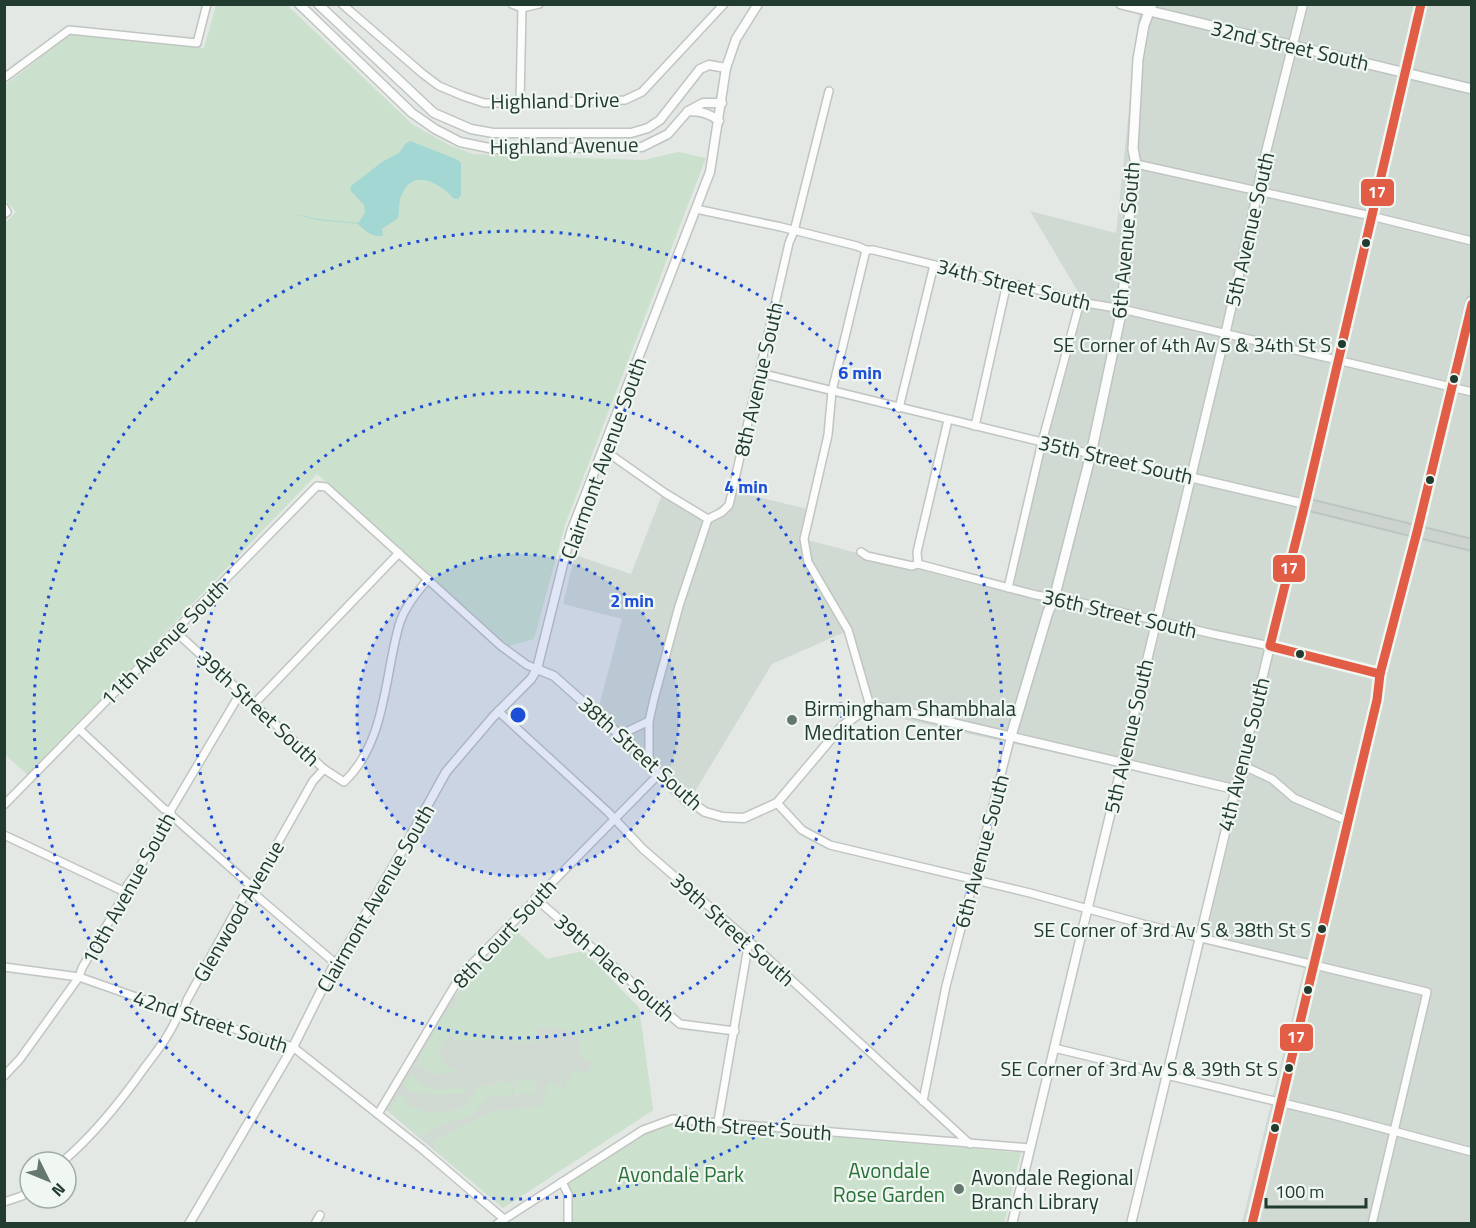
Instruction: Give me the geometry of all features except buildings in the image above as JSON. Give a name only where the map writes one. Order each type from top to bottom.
[{"type":"main road","name":"32nd Street South","points":[[1121,4],[1151,8],[1472,89]]},
{"type":"main road","name":"4th Avenue South","points":[[1270,646],[1421,4]]},
{"type":"main road","name":"6th Avenue South","points":[[1011,736],[1054,598],[1091,454],[1122,309],[1133,171],[1136,164],[1133,149],[1138,59],[1144,26],[1151,8]]},
{"type":"main road","points":[[1252,1224],[1377,700],[1380,674],[1417,532],[1472,302]]},
{"type":"main road","name":"35th Street South","points":[[1305,504],[1467,544]]},
{"type":"main road","name":"36th Street South","points":[[1270,646],[1380,674]]},
{"type":"street","points":[[4,78],[69,30],[196,43],[207,4]]},
{"type":"street","name":"Highland Avenue","points":[[299,4],[412,113],[435,129],[460,142],[494,149],[642,147],[668,134],[688,111]]},
{"type":"street","name":"Highland Avenue","points":[[318,4],[434,113],[471,129],[493,133],[631,134],[648,128],[660,120],[700,69],[709,64],[726,68]]},
{"type":"street","name":"Highland Drive","points":[[342,4],[439,86],[484,102],[520,103],[625,100],[642,92],[724,4]]},
{"type":"street","points":[[512,4],[522,8],[539,4]]},
{"type":"street","name":"Clairmont Avenue South","points":[[189,1224],[293,1047],[335,963],[341,957],[446,772],[498,711],[531,679],[537,669],[571,532],[710,172],[726,68],[736,39],[758,4]]},
{"type":"street","name":"5th Avenue South","points":[[1012,1224],[1225,334],[1260,176],[1303,4]]},
{"type":"street","points":[[520,103],[522,8]]},
{"type":"street","name":"8th Avenue South","points":[[708,519],[722,512],[729,505],[789,243],[829,91]]},
{"type":"street","points":[[688,111],[703,103],[722,103]]},
{"type":"street","points":[[688,111],[710,114],[719,121]]},
{"type":"street","points":[[1136,164],[1371,216],[1472,241]]},
{"type":"street","name":"34th Street South","points":[[696,209],[1056,294],[1080,302],[1122,309],[1472,392]]},
{"type":"street","points":[[866,250],[832,391],[828,435],[804,539],[808,562],[848,630],[870,706]]},
{"type":"street","points":[[899,408],[934,265]]},
{"type":"street","points":[[975,426],[1007,283]]},
{"type":"street","points":[[1008,588],[1042,442],[1080,302]]},
{"type":"street","name":"35th Street South","points":[[760,373],[1305,504]]},
{"type":"street","points":[[918,564],[917,552],[948,420]]},
{"type":"street","points":[[604,450],[665,493],[708,519],[679,606],[649,721],[649,761]]},
{"type":"street","name":"11th Avenue South","points":[[4,805],[317,486],[326,487]]},
{"type":"street","name":"38th Street South","points":[[326,487],[501,646],[527,665],[554,676],[649,761],[659,774],[705,812],[723,817],[744,818],[777,803]]},
{"type":"street","name":"36th Street South","points":[[861,552],[867,556],[912,566],[918,564],[1008,588],[1270,646]]},
{"type":"street","points":[[255,703],[399,553]]},
{"type":"street","name":"39th Street South","points":[[175,631],[324,769],[344,782],[354,772],[366,750],[380,715],[401,621],[410,600],[428,579]]},
{"type":"street","name":"4th Avenue South","points":[[1131,1224],[1270,646]]},
{"type":"street","name":"10th Avenue South","points":[[4,1076],[20,1059],[79,977],[122,899],[123,891],[171,815],[171,810],[241,692]]},
{"type":"street","points":[[1234,789],[902,711],[870,706],[842,726],[777,803],[802,830],[830,845],[1030,893],[1200,938],[1427,992],[1372,1224]]},
{"type":"street","name":"39th Street South","points":[[498,711],[659,863],[749,941],[970,1143]]},
{"type":"street","points":[[620,735],[649,721]]},
{"type":"street","points":[[79,729],[164,809],[170,811],[171,815],[250,885],[252,892],[335,963]]},
{"type":"street","name":"6th Avenue South","points":[[923,1101],[946,986],[1011,736]]},
{"type":"street","points":[[1242,765],[1272,779],[1294,798],[1348,821]]},
{"type":"street","name":"Glenwood Avenue","points":[[76,1150],[121,1101],[159,1049],[176,1022],[179,1012],[184,1009],[250,885],[258,878],[313,781],[324,769]]},
{"type":"street","name":"8th Court South","points":[[378,1114],[457,980],[659,774]]},
{"type":"street","points":[[4,835],[123,891]]},
{"type":"street","name":"39th Place South","points":[[535,898],[680,1024],[735,1030]]},
{"type":"street","points":[[718,1122],[749,941]]},
{"type":"street","name":"42nd Street South","points":[[4,967],[79,977],[179,1012],[293,1047],[504,1219]]},
{"type":"street","points":[[1054,1048],[1472,1152]]},
{"type":"street","name":"40th Street South","points":[[497,1224],[643,1130],[656,1123],[673,1119],[1030,1148]]},
{"type":"street","points":[[562,1182],[568,1194],[568,1224]]},
{"type":"street","points":[[315,1224],[320,1215]]},
{"type":"shaded area","points":[[1135,5],[1471,5],[1471,1223],[1242,1223],[1304,968],[1204,944],[1240,794],[871,712],[845,632],[772,664],[685,808],[595,721],[622,619],[563,604],[575,555],[631,574],[665,487],[708,516],[737,492],[807,509],[800,538],[1009,593],[1080,295],[1030,211],[1116,233],[1140,6]]},
{"type":"shaded area","points":[[515,930],[547,959],[584,951],[639,1008],[653,1110],[503,1208],[384,1108],[437,1021],[466,980]]},
{"type":"green space","points":[[216,5],[287,5],[412,124],[451,146],[474,154],[644,160],[678,152],[706,158],[565,525],[534,639],[509,646],[317,474],[28,775],[4,754],[4,224],[16,212],[5,200],[5,85],[71,34],[204,48]]},
{"type":"green space","points":[[515,930],[547,959],[584,951],[639,1008],[653,1110],[503,1208],[435,1150],[433,1143],[472,1120],[495,1111],[542,1105],[548,1082],[564,1088],[574,1069],[587,1074],[592,1062],[577,1055],[580,1048],[579,1039],[565,1029],[538,1027],[538,1042],[515,1043],[513,1039],[456,1041],[451,1034],[442,1042],[439,1054],[446,1067],[458,1072],[433,1074],[416,1064],[439,1024],[437,1021],[454,1005],[466,980]]},
{"type":"green space","points":[[410,1075],[420,1079],[418,1083],[434,1090],[466,1088],[470,1084],[465,1093],[433,1095],[416,1091],[412,1093],[403,1087]]},
{"type":"green space","points":[[524,1077],[529,1077],[535,1082],[537,1093],[532,1098],[532,1093],[514,1095],[513,1081],[524,1081]]},
{"type":"green space","points":[[499,1079],[499,1082],[511,1082],[512,1095],[490,1096],[470,1117],[445,1123],[421,1138],[390,1111],[399,1094],[408,1099],[406,1104],[427,1113],[458,1110],[466,1105],[477,1086],[493,1086]]},
{"type":"green space","name":"Avondale Park","points":[[671,1123],[1021,1152],[1004,1223],[570,1223],[569,1183],[647,1132]]},
{"type":"water","points":[[410,141],[461,163],[461,195],[458,199],[454,199],[442,188],[428,181],[413,181],[401,197],[398,218],[382,229],[383,236],[372,234],[358,224],[319,220],[296,214],[317,219],[358,223],[365,213],[364,205],[350,190],[351,186],[382,162],[399,153]]},
{"type":"transit line","name":"17","points":[[1380,674],[1270,646],[1421,4]]},
{"type":"transit line","name":"17","points":[[1252,1224],[1377,700],[1380,674],[1472,304]]},
{"type":"place","name":"SE Corner of 4th Av S & 34th St S","points":[[1342,344]]},
{"type":"place","name":"Birmingham Shambhala Meditation Center","points":[[792,720]]},
{"type":"place","name":"SE Corner of 3rd Av S & 38th St S","points":[[1322,929]]},
{"type":"place","name":"SE Corner of 3rd Av S & 39th St S","points":[[1289,1068]]},
{"type":"place","name":"Avondale Regional Branch Library","points":[[959,1189]]},
{"type":"park label","name":"Avondale Rose Garden","points":[[889,1182]]}]
